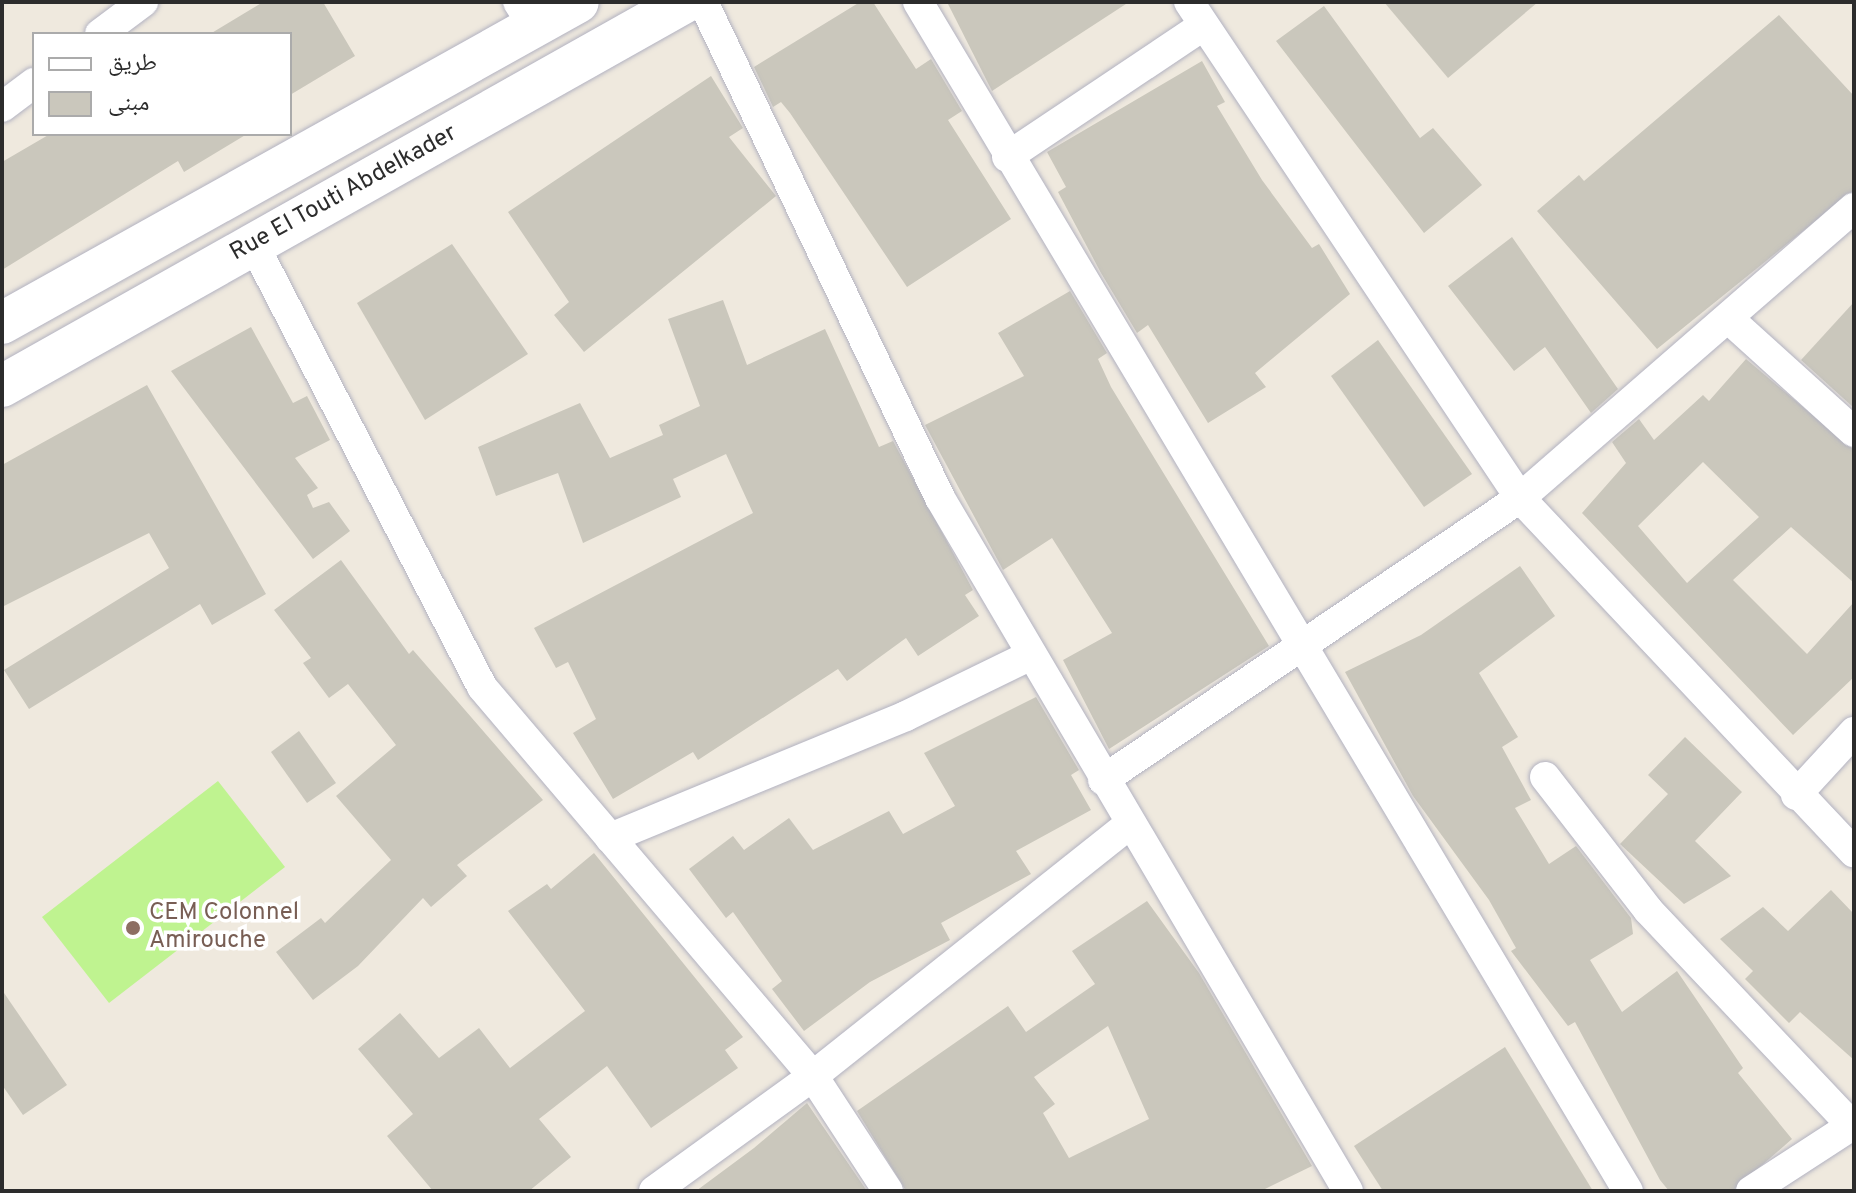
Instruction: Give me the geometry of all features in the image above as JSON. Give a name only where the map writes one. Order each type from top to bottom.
[{"type":"street","points":[[103,32],[143,2]]},
{"type":"street","points":[[2,323],[526,14],[578,2]]},
{"type":"street","name":"Rue El Touti Abdelkader","points":[[2,386],[685,2]]},
{"type":"street","points":[[703,2],[940,498],[1337,1187]]},
{"type":"street","points":[[918,2],[1299,649],[1628,1191]]},
{"type":"street","points":[[1007,157],[1196,14],[1520,498],[1796,795],[1854,853]]},
{"type":"street","points":[[2,107],[32,84]]},
{"type":"street","points":[[1103,780],[1520,498],[1730,320],[1854,208]]},
{"type":"street","points":[[254,245],[482,687],[813,1076],[888,1191]]},
{"type":"street","points":[[1730,320],[1854,432]]},
{"type":"street","points":[[610,838],[906,716],[1031,655]]},
{"type":"street","points":[[1796,795],[1854,732]]},
{"type":"street","points":[[1545,777],[1648,910],[1853,1126],[1751,1191]]},
{"type":"street","points":[[654,1191],[813,1076],[1128,825]]},
{"type":"green space","points":[[218,781],[285,867],[109,1003],[42,917]]},
{"type":"building","points":[[263,2],[323,2],[355,56],[292,94],[292,32],[213,32]]},
{"type":"building","points":[[860,2],[873,2],[916,69],[931,59],[962,111],[948,120],[1011,219],[907,287],[790,113],[781,102],[773,107],[754,67]]},
{"type":"building","points":[[947,2],[1129,2],[992,91]]},
{"type":"building","points":[[1384,2],[1538,2],[1448,78]]},
{"type":"building","points":[[1324,6],[1420,138],[1433,128],[1482,185],[1424,233],[1276,41]]},
{"type":"building","points":[[1779,15],[1854,96],[1854,190],[1657,349],[1537,211],[1579,175],[1584,181]]},
{"type":"building","points":[[1202,61],[1225,102],[1217,106],[1262,180],[1312,248],[1319,244],[1350,294],[1255,373],[1266,387],[1208,423],[1148,325],[1137,333],[1101,273],[1058,192],[1066,187],[1047,152]]},
{"type":"building","points":[[711,76],[743,128],[729,137],[776,196],[584,352],[554,315],[569,302],[508,212]]},
{"type":"building","points":[[47,136],[244,136],[184,172],[178,161],[2,270],[2,162]]},
{"type":"building","points":[[1512,237],[1618,389],[1591,413],[1545,347],[1514,371],[1448,286]]},
{"type":"building","points":[[452,244],[528,354],[425,420],[357,303]]},
{"type":"building","points":[[1070,291],[1107,353],[1098,359],[1111,387],[1269,646],[1109,749],[1063,660],[1112,633],[1052,538],[1003,570],[925,425],[1024,376],[998,333]]},
{"type":"building","points":[[723,300],[747,365],[825,329],[879,447],[893,441],[973,590],[965,595],[979,616],[918,656],[906,638],[847,681],[838,669],[698,760],[693,752],[613,799],[573,733],[596,719],[568,662],[556,668],[534,628],[753,513],[726,454],[673,479],[681,497],[583,543],[558,473],[496,496],[478,447],[580,403],[610,458],[663,435],[659,425],[700,406],[668,319]]},
{"type":"building","points":[[1854,302],[1854,408],[1801,360]]},
{"type":"building","points":[[251,327],[293,403],[307,396],[330,440],[295,458],[318,488],[307,495],[313,508],[329,502],[350,531],[313,559],[171,371]]},
{"type":"building","points":[[1378,340],[1472,474],[1424,507],[1331,376]]},
{"type":"building","points":[[1746,359],[1854,450],[1854,583],[1791,527],[1733,580],[1807,654],[1854,602],[1854,677],[1793,735],[1582,513],[1626,463],[1612,442],[1639,419],[1654,440],[1703,395],[1709,401]],"holes":[[[1703,462],[1759,517],[1687,583],[1638,526]]]},
{"type":"building","points":[[147,385],[266,594],[212,625],[200,604],[29,709],[4,670],[169,568],[149,533],[2,607],[2,465]]},
{"type":"building","points":[[341,560],[409,654],[413,650],[543,800],[457,865],[467,876],[431,907],[423,898],[358,966],[313,1000],[276,952],[321,918],[325,923],[391,860],[336,796],[396,745],[348,684],[329,698],[303,663],[311,658],[274,610]]},
{"type":"building","points":[[1520,566],[1555,616],[1479,673],[1518,737],[1502,747],[1531,800],[1515,808],[1549,864],[1576,846],[1631,918],[1633,934],[1590,960],[1622,1012],[1677,971],[1743,1068],[1738,1073],[1792,1139],[1732,1191],[1669,1191],[1660,1180],[1575,1022],[1568,1026],[1511,951],[1516,948],[1489,900],[1413,796],[1345,672],[1421,635]]},
{"type":"building","points":[[1036,697],[1079,770],[1071,775],[1091,810],[1016,851],[1031,874],[941,923],[950,940],[870,982],[804,1031],[772,989],[782,981],[733,912],[726,918],[689,869],[733,836],[744,850],[789,818],[813,850],[889,811],[903,834],[955,806],[924,753]]},
{"type":"building","points":[[299,731],[336,783],[307,803],[271,752]]},
{"type":"building","points":[[1685,737],[1742,792],[1695,841],[1731,876],[1684,904],[1620,844],[1668,794],[1648,775]]},
{"type":"building","points":[[594,853],[743,1037],[725,1050],[738,1068],[651,1128],[607,1066],[539,1119],[571,1157],[529,1191],[433,1191],[387,1136],[413,1114],[358,1049],[400,1013],[439,1058],[479,1028],[510,1068],[585,1011],[508,911],[547,884],[551,889]]},
{"type":"building","points":[[1831,890],[1854,914],[1854,1060],[1800,1012],[1789,1023],[1745,979],[1753,971],[1720,939],[1763,907],[1788,931]]},
{"type":"building","points":[[1147,901],[1199,973],[1312,1166],[1261,1191],[906,1191],[857,1111],[1008,1006],[1026,1032],[1095,984],[1072,951]],"holes":[[[1108,1026],[1149,1119],[1069,1158],[1043,1113],[1055,1104],[1034,1077]]]},
{"type":"building","points":[[2,990],[67,1085],[23,1115],[2,1085]]},
{"type":"building","points":[[1505,1047],[1593,1191],[1383,1191],[1354,1146]]},
{"type":"building","points":[[807,1103],[867,1191],[696,1191],[754,1148]]},
{"type":"place","name":"CEM Colonnel Amirouche","points":[[133,928]]}]
